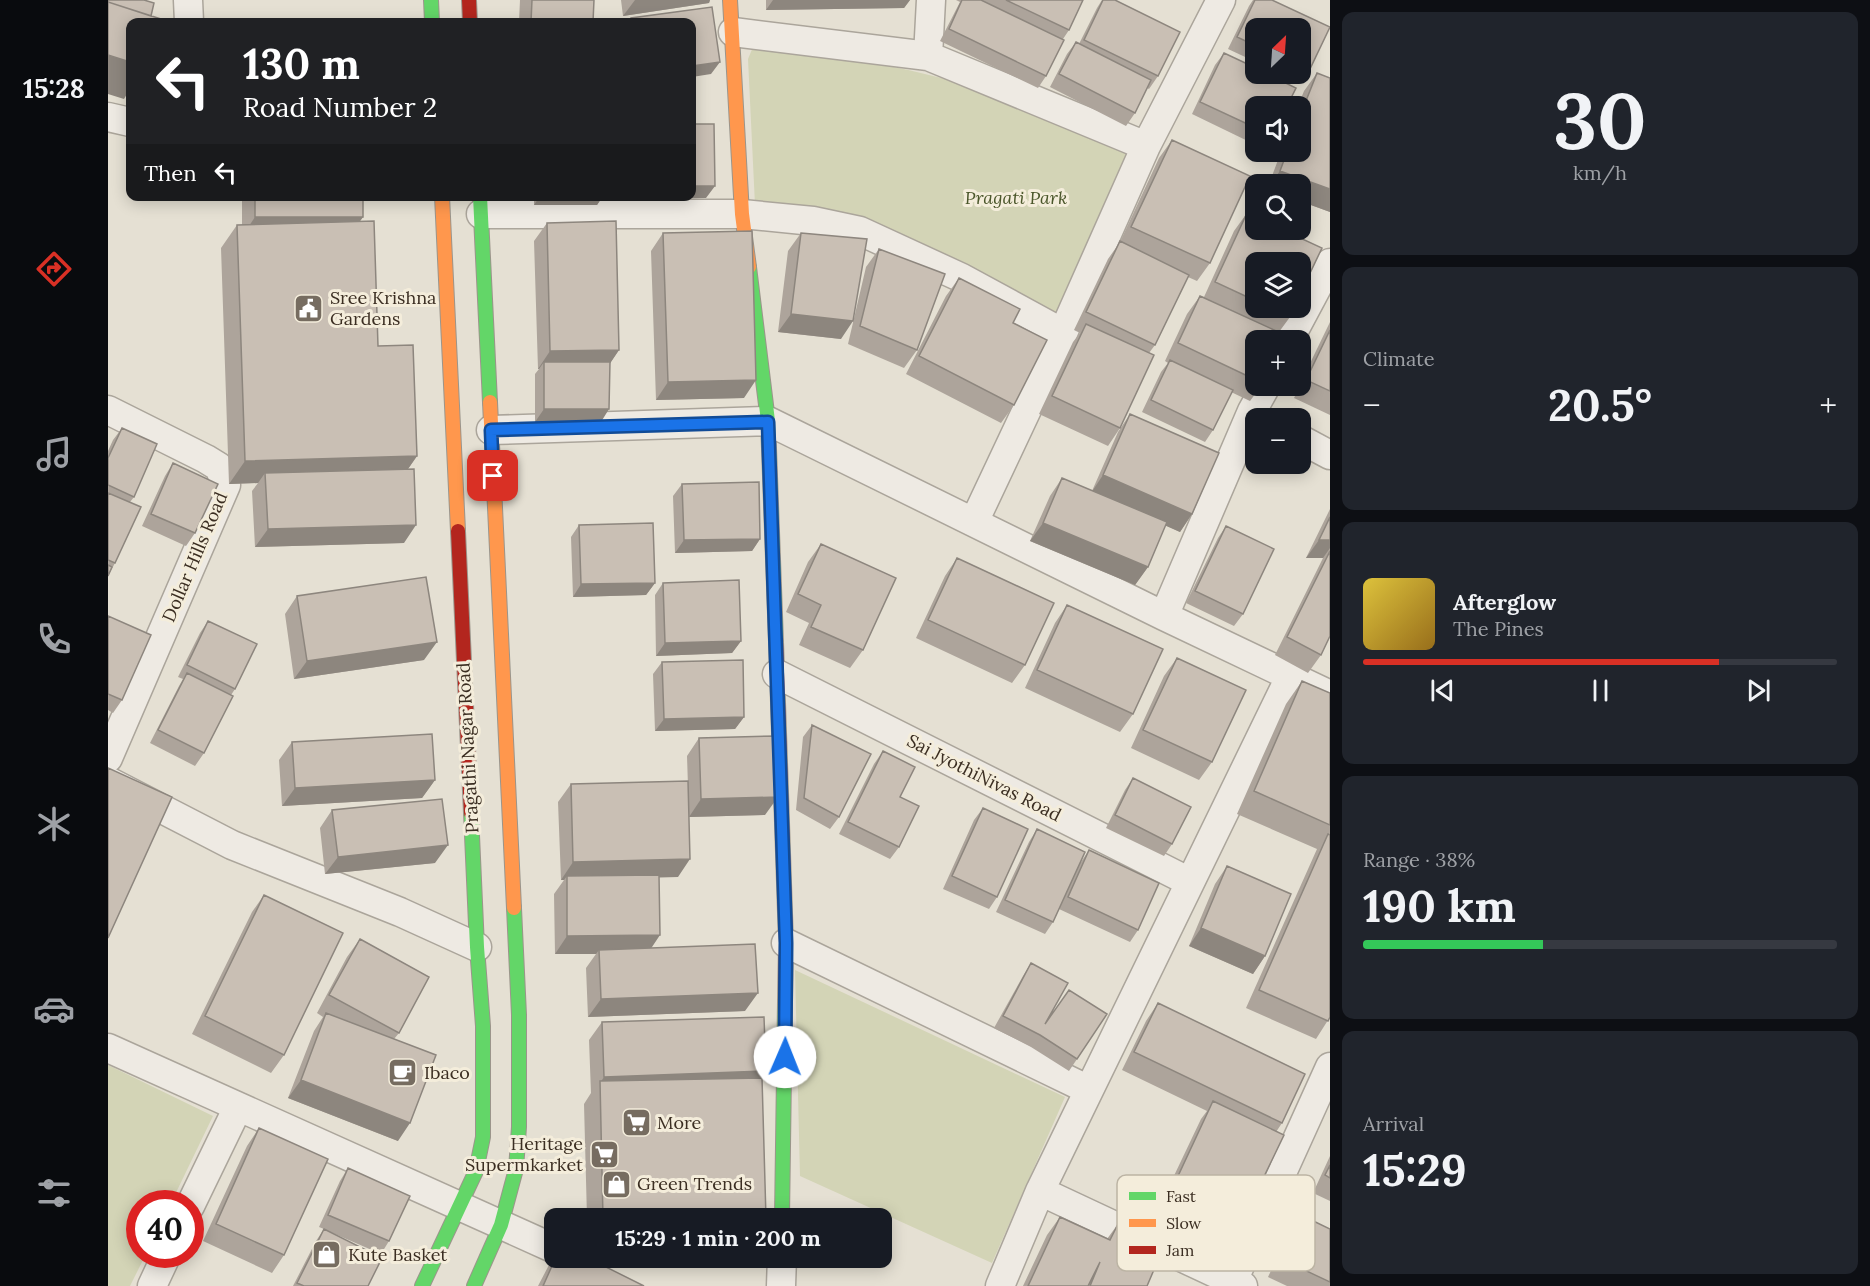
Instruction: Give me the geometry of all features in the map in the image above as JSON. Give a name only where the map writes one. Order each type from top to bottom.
[{"type":"main road","points":[[431,0],[432,18]]},
{"type":"main road","points":[[469,0],[470,18]]},
{"type":"main road","points":[[730,0],[741,214],[768,422],[786,943],[782,1208]]},
{"type":"main road","name":"Pragathi Nagar Road","points":[[422,1286],[476,1171],[483,1137],[483,1026],[477,947],[442,201]]},
{"type":"main road","name":"Pragathi Nagar Road","points":[[474,1286],[501,1225],[516,1169],[519,1127],[519,1015],[480,205]]},
{"type":"street","points":[[188,0],[189,18]]},
{"type":"street","points":[[928,56],[931,0]]},
{"type":"street","points":[[974,522],[1146,146],[1221,0]]},
{"type":"street","points":[[733,32],[928,56],[1146,146]]},
{"type":"street","points":[[108,117],[126,121]]},
{"type":"street","points":[[480,205],[741,214],[813,221],[860,231],[962,278],[1062,333]]},
{"type":"street","points":[[1294,330],[1330,263]]},
{"type":"street","name":"Dollar Hills Road","points":[[108,758],[226,485],[219,467],[207,459],[109,414]]},
{"type":"street","points":[[491,430],[768,422],[1330,695]]},
{"type":"street","points":[[1164,616],[1245,445]]},
{"type":"street","points":[[1311,445],[1330,455]]},
{"type":"street","name":"Sai JyothiNivas Road","points":[[777,674],[1190,882]]},
{"type":"street","points":[[1000,1286],[1040,1191],[1290,676]]},
{"type":"street","points":[[108,781],[232,844],[400,912],[477,947]]},
{"type":"street","points":[[786,943],[1089,1090]]},
{"type":"street","points":[[108,1048],[544,1244]]},
{"type":"street","points":[[1284,1175],[1330,1067]]},
{"type":"street","points":[[198,1190],[238,1107]]},
{"type":"street","points":[[1040,1191],[1117,1227]]},
{"type":"street","points":[[152,1286],[161,1268]]},
{"type":"street","points":[[781,1286],[782,1268]]},
{"type":"street","points":[[1212,1271],[1238,1283]]},
{"type":"green space","name":"Pragati Park","points":[[753,47],[863,61],[954,82],[1003,98],[1123,145],[1136,159],[1056,313],[755,205],[748,59]]},
{"type":"green space","points":[[795,970],[1065,1097],[992,1263],[892,1218],[892,1208],[871,1208],[800,1176]]},
{"type":"green space","points":[[108,1065],[213,1116],[177,1190],[126,1190],[126,1268],[139,1268],[130,1286],[108,1286]]},
{"type":"building","points":[[108,0],[144,0],[154,3],[151,16],[108,2]]},
{"type":"building","points":[[532,0],[594,0],[593,18],[531,18]]},
{"type":"building","points":[[962,0],[981,0],[1064,40],[1046,76],[949,29]]},
{"type":"building","points":[[1006,0],[1083,0],[1069,30]]},
{"type":"building","points":[[1103,0],[1115,0],[1180,32],[1158,76],[1084,40]]},
{"type":"building","points":[[1255,0],[1272,0],[1311,18],[1246,18]]},
{"type":"building","points":[[108,2],[158,18],[126,18],[126,61],[108,55]]},
{"type":"building","points":[[712,7],[720,62],[696,65],[696,18],[631,18]]},
{"type":"building","points":[[1311,18],[1330,27],[1311,67]]},
{"type":"building","points":[[1245,21],[1245,41],[1237,37]]},
{"type":"building","points":[[1076,42],[1151,80],[1135,113],[1059,74]]},
{"type":"building","points":[[1224,53],[1245,63],[1245,84],[1288,84],[1296,88],[1292,96],[1245,96],[1245,123],[1200,102]]},
{"type":"building","points":[[1317,73],[1330,78],[1330,189],[1311,182],[1311,174],[1288,174],[1280,171],[1283,162],[1311,162],[1311,96],[1308,96]]},
{"type":"building","points":[[696,124],[714,124],[715,186],[696,186]]},
{"type":"building","points":[[1172,140],[1246,174],[1245,187],[1210,263],[1131,227]]},
{"type":"building","points":[[255,201],[363,201],[363,217],[255,217]]},
{"type":"building","points":[[1245,217],[1245,240],[1305,240],[1322,248],[1311,271],[1311,252],[1245,252],[1245,296],[1215,282]]},
{"type":"building","points":[[374,221],[378,346],[413,345],[417,456],[245,461],[237,225]]},
{"type":"building","points":[[616,221],[619,350],[550,351],[547,223]]},
{"type":"building","points":[[752,231],[756,380],[668,382],[663,233]]},
{"type":"building","points":[[801,233],[867,239],[853,321],[791,314]]},
{"type":"building","points":[[1120,241],[1189,275],[1155,345],[1086,312]]},
{"type":"building","points":[[879,249],[945,274],[917,350],[860,326]]},
{"type":"building","points":[[959,278],[1020,309],[1013,323],[1047,340],[1014,405],[919,356]]},
{"type":"building","points":[[1200,296],[1274,330],[1245,330],[1245,375],[1178,343]]},
{"type":"building","points":[[1086,324],[1154,355],[1120,428],[1052,396]]},
{"type":"building","points":[[1330,330],[1330,391],[1311,382],[1311,370]]},
{"type":"building","points":[[1170,360],[1233,390],[1213,430],[1151,400]]},
{"type":"building","points":[[544,362],[610,362],[609,409],[544,409]]},
{"type":"building","points":[[1130,414],[1219,453],[1192,514],[1103,475]]},
{"type":"building","points":[[122,428],[157,444],[134,497],[108,485],[108,458]]},
{"type":"building","points":[[173,463],[218,484],[195,533],[151,514]]},
{"type":"building","points":[[414,469],[416,525],[268,529],[265,473]]},
{"type":"building","points":[[1062,478],[1167,522],[1148,567],[1043,523]]},
{"type":"building","points":[[759,482],[760,539],[684,540],[682,484]]},
{"type":"building","points":[[108,493],[141,507],[115,563],[108,560]]},
{"type":"building","points":[[1330,517],[1330,540],[1319,540]]},
{"type":"building","points":[[653,523],[655,583],[581,584],[579,525]]},
{"type":"building","points":[[1226,526],[1274,549],[1243,614],[1195,591]]},
{"type":"building","points":[[821,544],[896,578],[863,650],[811,627],[821,605],[798,594]]},
{"type":"building","points":[[1330,551],[1330,636],[1321,655],[1287,637]]},
{"type":"building","points":[[957,558],[1054,603],[1025,665],[928,620]]},
{"type":"building","points":[[426,577],[437,642],[307,661],[297,596]]},
{"type":"building","points":[[739,580],[741,641],[665,643],[663,583]]},
{"type":"building","points":[[1067,605],[1163,649],[1133,714],[1037,670]]},
{"type":"building","points":[[108,616],[151,635],[122,700],[108,694]]},
{"type":"building","points":[[208,621],[257,644],[235,689],[187,665]]},
{"type":"building","points":[[1177,658],[1246,690],[1212,762],[1143,730]]},
{"type":"building","points":[[743,660],[744,717],[664,719],[662,662]]},
{"type":"building","points":[[187,673],[233,696],[204,753],[158,730]]},
{"type":"building","points":[[1302,681],[1330,693],[1330,825],[1254,791]]},
{"type":"building","points":[[812,725],[871,754],[839,817],[804,798]]},
{"type":"building","points":[[432,734],[435,780],[295,788],[292,742]]},
{"type":"building","points":[[776,736],[778,797],[701,799],[699,738]]},
{"type":"building","points":[[883,751],[915,767],[900,797],[919,806],[899,847],[848,822]]},
{"type":"building","points":[[108,768],[172,797],[108,938]]},
{"type":"building","points":[[1133,778],[1191,807],[1172,844],[1115,815]]},
{"type":"building","points":[[688,781],[690,859],[573,862],[571,784]]},
{"type":"building","points":[[442,799],[448,845],[338,857],[332,810]]},
{"type":"building","points":[[983,808],[1028,829],[997,897],[952,876]]},
{"type":"building","points":[[1037,829],[1085,852],[1053,922],[1005,900]]},
{"type":"building","points":[[1328,834],[1330,835],[1330,1017],[1328,1021],[1259,990]]},
{"type":"building","points":[[1089,850],[1159,883],[1138,930],[1068,897]]},
{"type":"building","points":[[1227,866],[1291,894],[1265,956],[1201,928]]},
{"type":"building","points":[[659,875],[660,935],[567,936],[567,876]]},
{"type":"building","points":[[264,895],[343,933],[284,1055],[205,1016]]},
{"type":"building","points":[[360,939],[429,977],[399,1033],[329,995]]},
{"type":"building","points":[[755,944],[758,993],[601,999],[599,950]]},
{"type":"building","points":[[1031,963],[1068,983],[1045,1024],[1069,990],[1107,1014],[1077,1059],[1040,1035],[1003,1016]]},
{"type":"building","points":[[1158,1003],[1305,1074],[1282,1123],[1134,1052]]},
{"type":"building","points":[[326,1013],[436,1055],[410,1123],[301,1080]]},
{"type":"building","points":[[764,1017],[766,1071],[604,1077],[602,1022]]},
{"type":"building","points":[[762,1078],[766,1208],[603,1208],[600,1081]]},
{"type":"building","points":[[1213,1101],[1284,1135],[1265,1175],[1179,1175]]},
{"type":"building","points":[[259,1128],[328,1159],[284,1255],[216,1224]]},
{"type":"building","points":[[1330,1165],[1330,1178],[1325,1175]]},
{"type":"building","points":[[348,1168],[410,1196],[389,1241],[328,1215]]},
{"type":"building","points":[[1060,1217],[1110,1240],[1117,1226],[1117,1271],[1153,1271],[1147,1286],[1090,1286],[1100,1262],[1088,1286],[1028,1286]]},
{"type":"building","points":[[1315,1222],[1330,1229],[1330,1282],[1307,1271],[1315,1271]]},
{"type":"building","name":"Kute Basket","points":[[324,1229],[382,1258],[368,1286],[304,1286],[297,1283]]},
{"type":"building","points":[[551,1268],[608,1268],[644,1286],[543,1286]]},
{"type":"traffic: fast","points":[[431,0],[432,18]]},
{"type":"traffic: fast","points":[[480,201],[490,402]]},
{"type":"traffic: fast","points":[[749,267],[768,421],[776,642]]},
{"type":"traffic: fast","points":[[422,1286],[476,1171],[483,1137],[483,1026],[471,813]]},
{"type":"traffic: fast","points":[[474,1286],[501,1225],[516,1169],[519,1127],[519,1015],[514,908]]},
{"type":"traffic: fast","points":[[782,1208],[785,1002]]},
{"type":"traffic: slow","points":[[730,0],[742,214],[749,267]]},
{"type":"traffic: slow","points":[[442,201],[458,531]]},
{"type":"traffic: slow","points":[[490,402],[514,908]]},
{"type":"traffic: jam","points":[[469,0],[470,18]]},
{"type":"traffic: jam","points":[[458,531],[471,813]]},
{"type":"traffic: jam","points":[[776,642],[786,943],[785,1002]]},
{"type":"place","name":"Sree Krishna Gardens","points":[[309,308]]},
{"type":"place","name":"Ibaco","points":[[403,1073]]},
{"type":"place","name":"More","points":[[636,1123]]},
{"type":"place","name":"Heritage Supermkarket","points":[[604,1154]]},
{"type":"place","name":"Green Trends","points":[[616,1184]]},
{"type":"place","name":"Kute Basket","points":[[327,1255]]},
{"type":"route","points":[[493,476],[491,430],[768,422],[786,943],[785,1057]]}]
